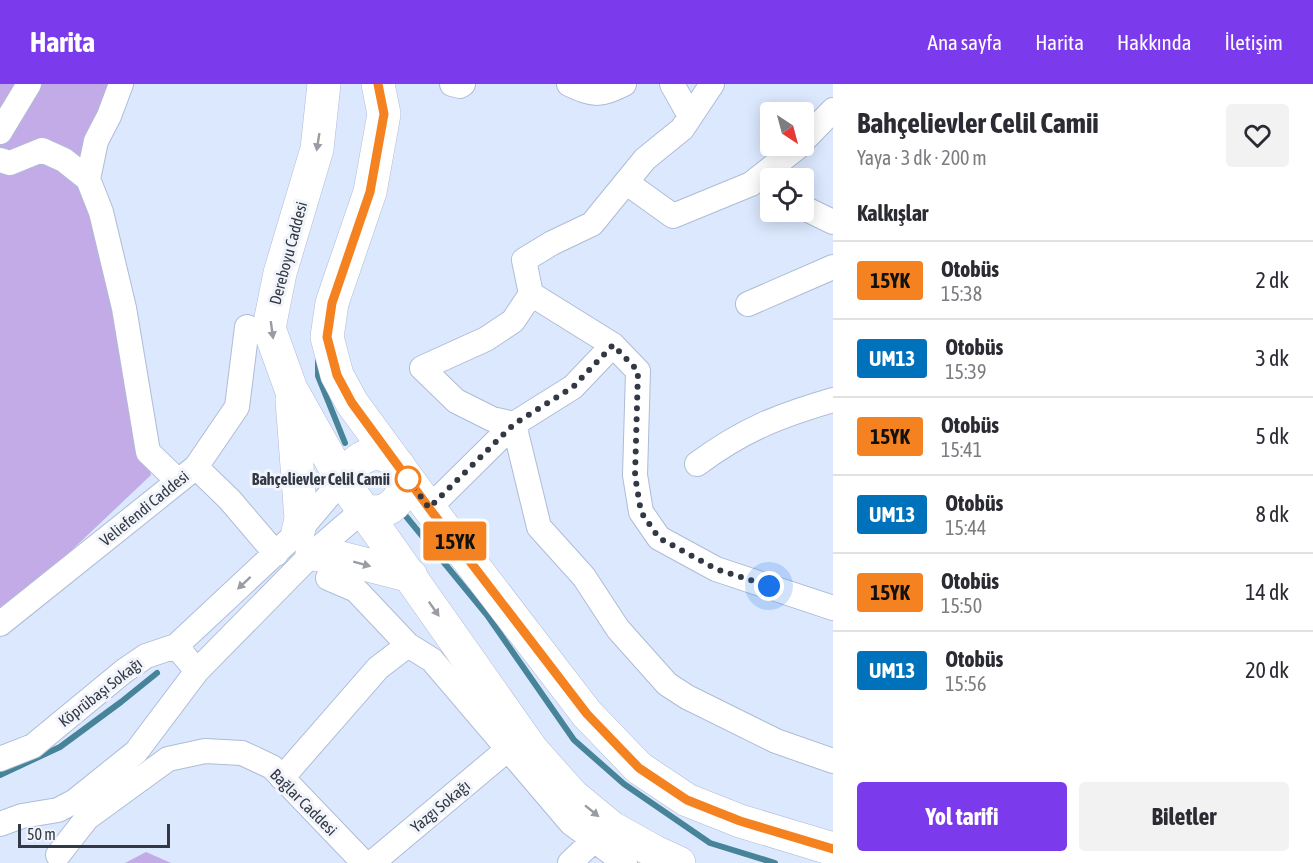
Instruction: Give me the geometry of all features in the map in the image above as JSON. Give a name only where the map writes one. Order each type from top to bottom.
[{"type":"main road","name":"Dereboyu Caddesi","points":[[324,84],[317,149],[280,273],[269,328],[291,389],[342,480]]},
{"type":"main road","points":[[378,84],[384,114],[370,192],[332,303],[327,337],[337,375],[352,403],[429,508],[587,714],[639,768],[687,800],[740,821],[833,849]]},
{"type":"main road","points":[[291,389],[304,555],[341,558],[411,576]]},
{"type":"main road","points":[[363,510],[373,512],[391,507],[403,491],[402,472],[397,464],[381,454],[371,453],[362,456],[354,462],[342,480],[363,510],[411,576],[532,750],[573,796],[612,828],[679,863]]},
{"type":"street","points":[[0,132],[29,84]]},
{"type":"street","points":[[88,179],[96,141],[109,116],[121,84]]},
{"type":"street","points":[[452,84],[460,86],[463,84]]},
{"type":"street","points":[[569,84],[586,92],[603,94],[624,84]]},
{"type":"street","points":[[672,84],[690,116]]},
{"type":"street","points":[[514,424],[492,419],[456,401],[422,368],[486,339],[513,321],[531,294],[524,260],[552,243],[592,224],[645,159],[682,129],[712,84]]},
{"type":"street","points":[[814,130],[833,110]]},
{"type":"street","points":[[0,160],[9,163],[42,150],[64,160],[88,179],[101,212],[124,308],[148,452],[187,474],[237,407],[248,327]]},
{"type":"street","points":[[779,168],[790,156]]},
{"type":"street","points":[[627,183],[673,216],[760,188]]},
{"type":"street","points":[[814,213],[833,222]]},
{"type":"street","points":[[748,304],[833,267]]},
{"type":"street","points":[[531,294],[613,345],[638,371],[635,476],[641,512],[659,538],[716,569],[833,608]]},
{"type":"street","points":[[429,508],[514,424],[573,387],[613,345]]},
{"type":"street","points":[[696,464],[724,444],[753,428],[795,411],[833,400]]},
{"type":"street","points":[[514,424],[539,527],[584,577],[618,629],[667,684],[687,697],[776,741],[833,761]]},
{"type":"street","name":"Veliefendi Caddesi","points":[[0,624],[187,474],[230,500],[304,555]]},
{"type":"street","points":[[0,824],[22,816],[58,810],[75,801],[136,752],[197,670],[304,555],[342,480]]},
{"type":"street","points":[[197,670],[176,646],[363,510]]},
{"type":"street","points":[[304,555],[356,590],[408,645],[432,660],[571,823],[625,863]]},
{"type":"street","points":[[282,778],[378,668],[408,645]]},
{"type":"street","name":"Köprübaşı Sokağı","points":[[0,759],[33,746],[124,671],[146,656],[176,646]]},
{"type":"street","name":"Yazgı Sokağı","points":[[372,863],[508,749]]},
{"type":"street","name":"Bağlar Caddesi","points":[[57,859],[87,818],[168,759],[205,751],[242,753],[272,767],[364,863]]},
{"type":"street","points":[[57,859],[58,810]]},
{"type":"street","points":[[570,863],[594,840]]},
{"type":"shaded area","points":[[0,84],[111,84],[84,147],[151,475],[0,618]]},
{"type":"shaded area","points":[[146,852],[171,863],[125,863]]},
{"type":"waterway","points":[[318,361],[318,376],[345,443]]},
{"type":"waterway","points":[[400,509],[487,615],[574,740],[624,784],[710,843],[775,863]]},
{"type":"waterway","points":[[0,775],[60,747],[157,673]]},
{"type":"bus line","name":"15YK","points":[[378,84],[384,114],[370,192],[332,303],[327,337],[337,375],[352,403],[429,508],[587,714],[639,768],[687,800],[740,821],[833,849]]},
{"type":"place","name":"Bahçelievler Celil Camii","points":[[408,479]]},
{"type":"route","points":[[408,479],[429,508],[514,424],[573,387],[613,345],[638,371],[635,476],[641,512],[659,538],[716,569],[769,586]]}]
